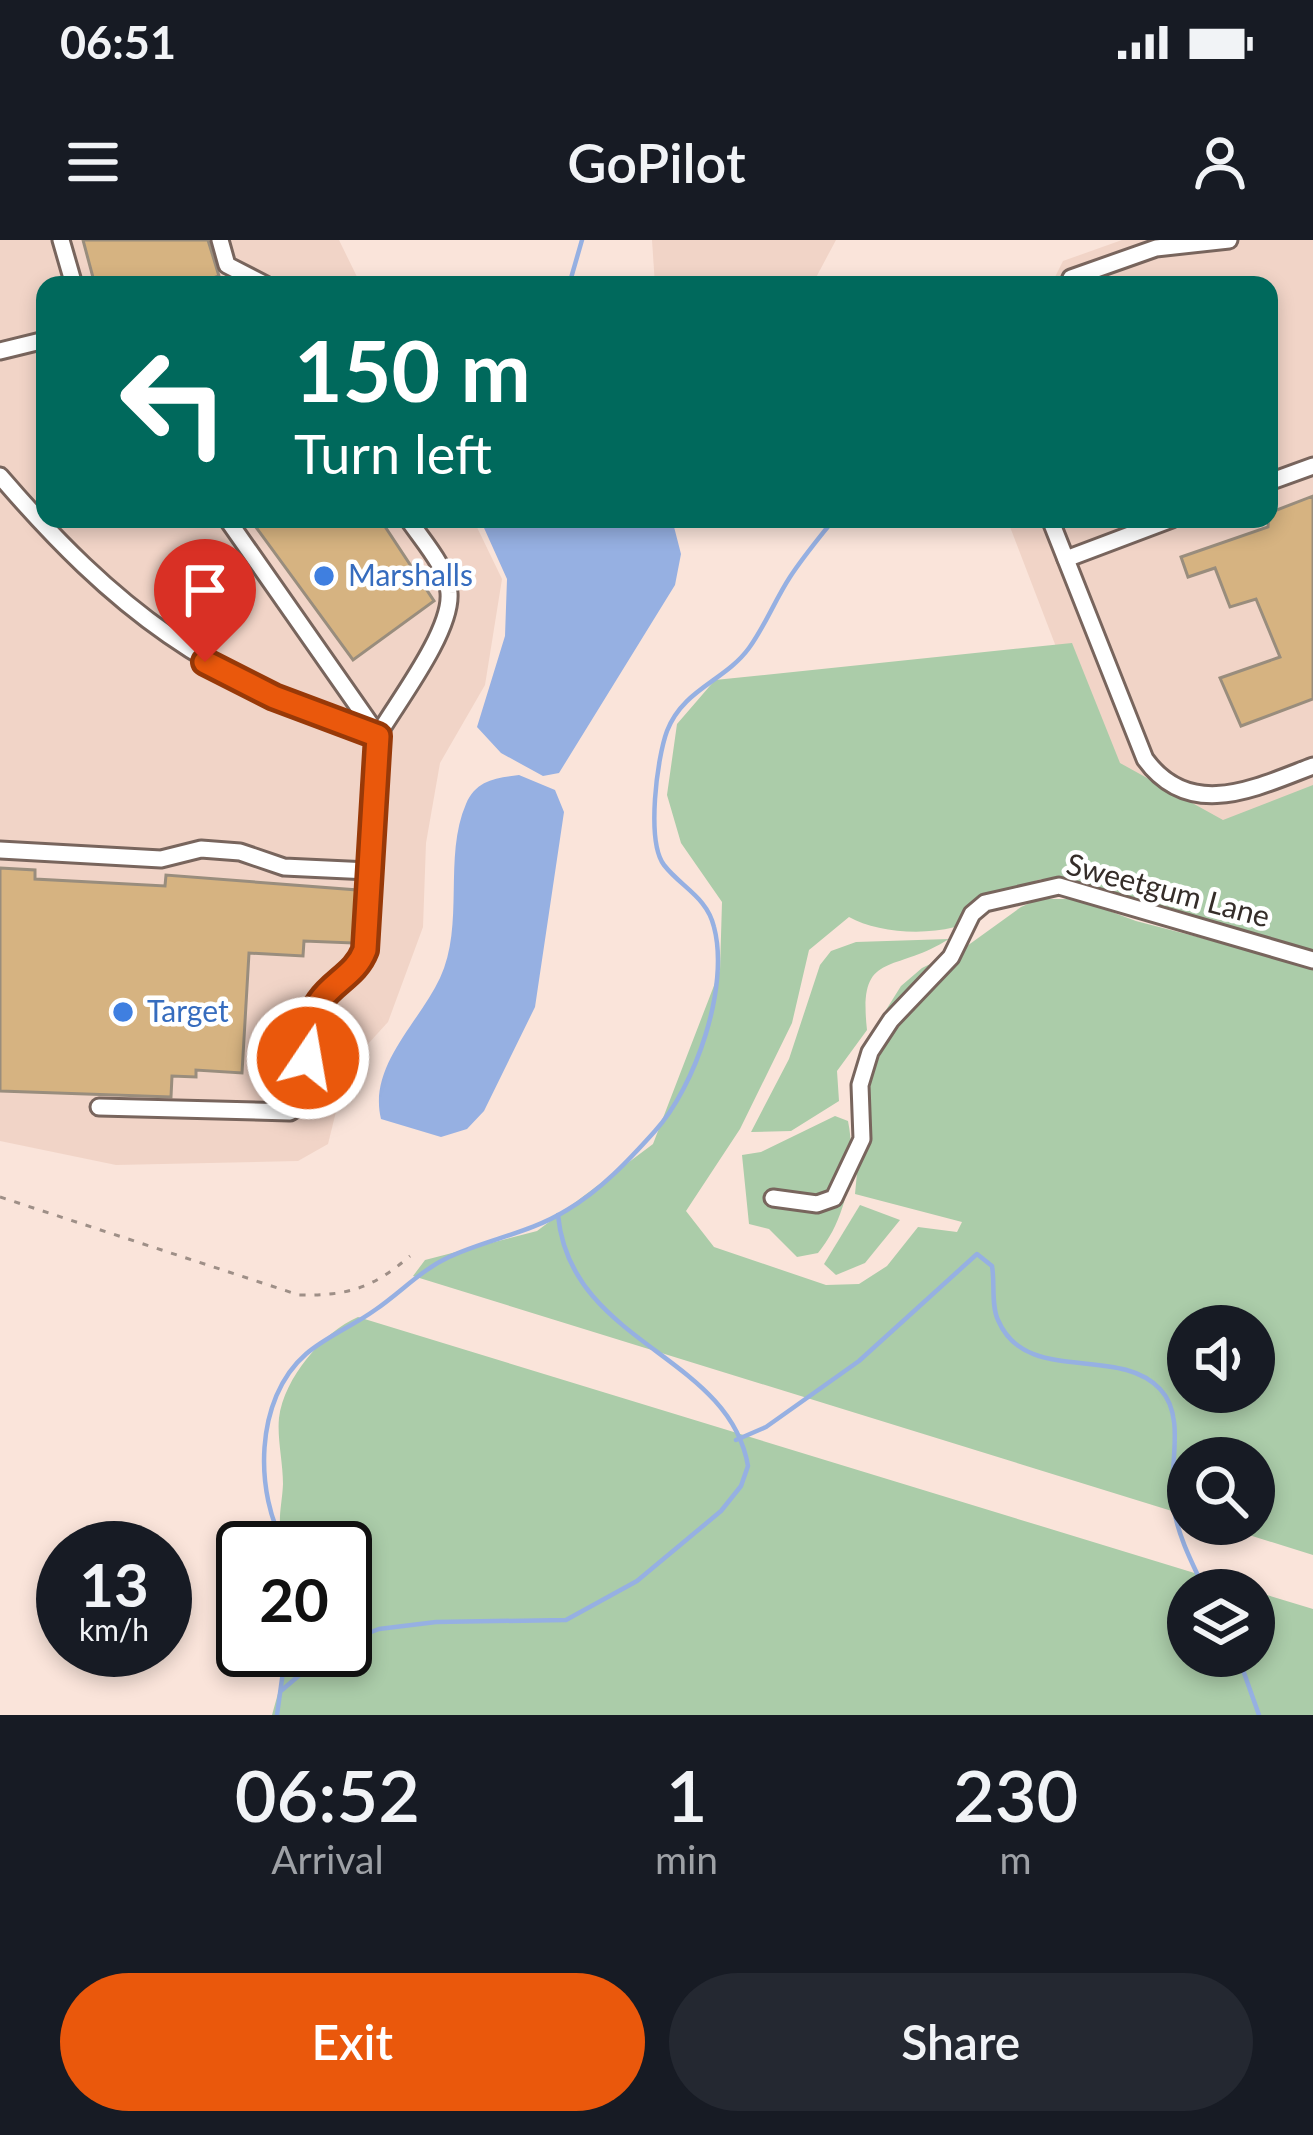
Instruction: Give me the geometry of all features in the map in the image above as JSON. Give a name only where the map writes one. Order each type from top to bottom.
[{"type":"street","points":[[61,240],[71,276]]},
{"type":"street","points":[[220,240],[227,265],[248,276]]},
{"type":"street","points":[[1077,276],[1156,248],[1228,240]]},
{"type":"street","points":[[0,350],[36,342]]},
{"type":"street","points":[[1278,479],[1313,466]]},
{"type":"street","points":[[0,476],[36,518]]},
{"type":"street","points":[[45,528],[157,631],[250,686],[378,736]]},
{"type":"street","points":[[233,528],[378,736]]},
{"type":"street","points":[[99,1107],[290,1112],[304,1099],[312,1018],[321,999],[359,966],[365,950],[378,736],[445,622],[450,594],[413,528]]},
{"type":"street","points":[[1054,528],[1145,759],[1160,780],[1209,798],[1231,797],[1313,766]]},
{"type":"street","points":[[1066,559],[1148,528]]},
{"type":"street","points":[[0,850],[161,859],[202,849],[240,852],[284,867],[369,871]]},
{"type":"street","name":"Sweetgum Lane","points":[[773,1198],[817,1204],[834,1198],[862,1139],[860,1085],[870,1052],[951,957],[972,914],[985,904],[1059,886],[1313,961]]},
{"type":"path","points":[[0,1197],[299,1294],[345,1296],[379,1283],[410,1256]]},
{"type":"shaded area","points":[[0,240],[339,240],[357,276],[36,276],[36,528],[477,528],[502,579],[485,685],[440,763],[426,843],[423,927],[388,1022],[347,1067],[328,1144],[298,1161],[116,1165],[0,1141]]},
{"type":"shaded area","points":[[652,240],[836,240],[817,276],[654,276]]},
{"type":"shaded area","points":[[1122,240],[1313,240],[1313,800],[1216,838],[1109,785],[1010,528],[1278,528],[1278,276],[1056,276],[1063,261]]},
{"type":"green space","points":[[1072,643],[1120,763],[1223,820],[1313,785],[1313,955],[1041,879],[971,922],[936,931],[898,931],[849,917],[809,950],[792,1023],[740,1129],[686,1211],[714,1247],[826,1285],[859,1284],[887,1266],[918,1227],[957,1232],[962,1222],[855,1194],[861,1131],[856,1107],[886,1010],[901,986],[922,968],[967,946],[1039,899],[1077,899],[1136,921],[1313,967],[1313,1555],[1275,1543],[1275,1437],[1167,1437],[1167,1509],[413,1276],[425,1260],[537,1231],[653,1144],[720,970],[722,902],[681,843],[667,795],[677,724],[715,680]]},
{"type":"green space","points":[[949,939],[874,975],[868,987],[867,1030],[837,1071],[839,1101],[791,1131],[751,1132],[789,1059],[820,965],[831,951],[856,942]]},
{"type":"green space","points":[[835,1116],[848,1121],[847,1191],[828,1240],[818,1253],[797,1257],[769,1229],[749,1224],[742,1155],[761,1152]]},
{"type":"green space","points":[[860,1205],[900,1220],[865,1263],[836,1275],[824,1264]]},
{"type":"green space","points":[[358,1317],[1181,1569],[1167,1569],[1167,1677],[1275,1677],[1275,1597],[1313,1609],[1313,1715],[272,1715],[283,1677],[372,1677],[372,1521],[280,1521],[282,1403],[307,1358]]},
{"type":"water","points":[[484,528],[674,528],[681,554],[675,585],[559,773],[543,776],[501,753],[477,727],[505,636],[507,579]]},
{"type":"water","points":[[519,775],[555,790],[564,812],[535,1007],[484,1111],[467,1129],[441,1137],[381,1119],[379,1100],[388,1063],[431,995],[447,957],[456,846],[466,804],[481,785]]},
{"type":"building","points":[[83,240],[208,240],[219,276],[93,276]]},
{"type":"building","points":[[1313,496],[1313,699],[1241,726],[1220,678],[1280,657],[1256,599],[1230,607],[1215,568],[1188,577],[1181,557],[1265,528],[1278,528],[1278,510]]},
{"type":"building","points":[[257,528],[386,528],[434,601],[353,660]]},
{"type":"building","name":"Target","points":[[0,868],[35,870],[35,879],[165,886],[166,875],[357,890],[353,943],[304,941],[303,956],[249,953],[242,1073],[196,1070],[196,1077],[172,1076],[171,1097],[0,1091]]},
{"type":"waterway","points":[[572,276],[582,240]]},
{"type":"waterway","points":[[274,1521],[265,1475],[268,1421],[289,1373],[306,1354],[439,1262],[538,1225],[579,1202],[645,1142],[683,1089],[706,1035],[718,951],[706,908],[664,865],[655,838],[663,744],[683,705],[749,648],[790,577],[827,528]]},
{"type":"waterway","points":[[372,1632],[436,1622],[566,1620],[637,1581],[721,1511],[741,1486],[748,1466],[735,1428],[712,1398],[618,1322],[590,1293],[569,1258],[558,1215]]},
{"type":"waterway","points":[[736,1440],[766,1427],[859,1361],[977,1254],[992,1266],[996,1314],[1011,1340],[1050,1359],[1121,1369],[1160,1389],[1175,1428],[1175,1515],[1196,1569]]},
{"type":"waterway","points":[[277,1715],[282,1677]]},
{"type":"waterway","points":[[282,1690],[297,1677]]},
{"type":"waterway","points":[[1245,1677],[1259,1715]]},
{"type":"place","name":"Marshalls","points":[[324,576]]},
{"type":"place","name":"Target","points":[[123,1012]]},
{"type":"route","points":[[205,662],[274,697],[378,736],[365,950],[359,966],[321,999],[312,1018],[308,1058]]}]
